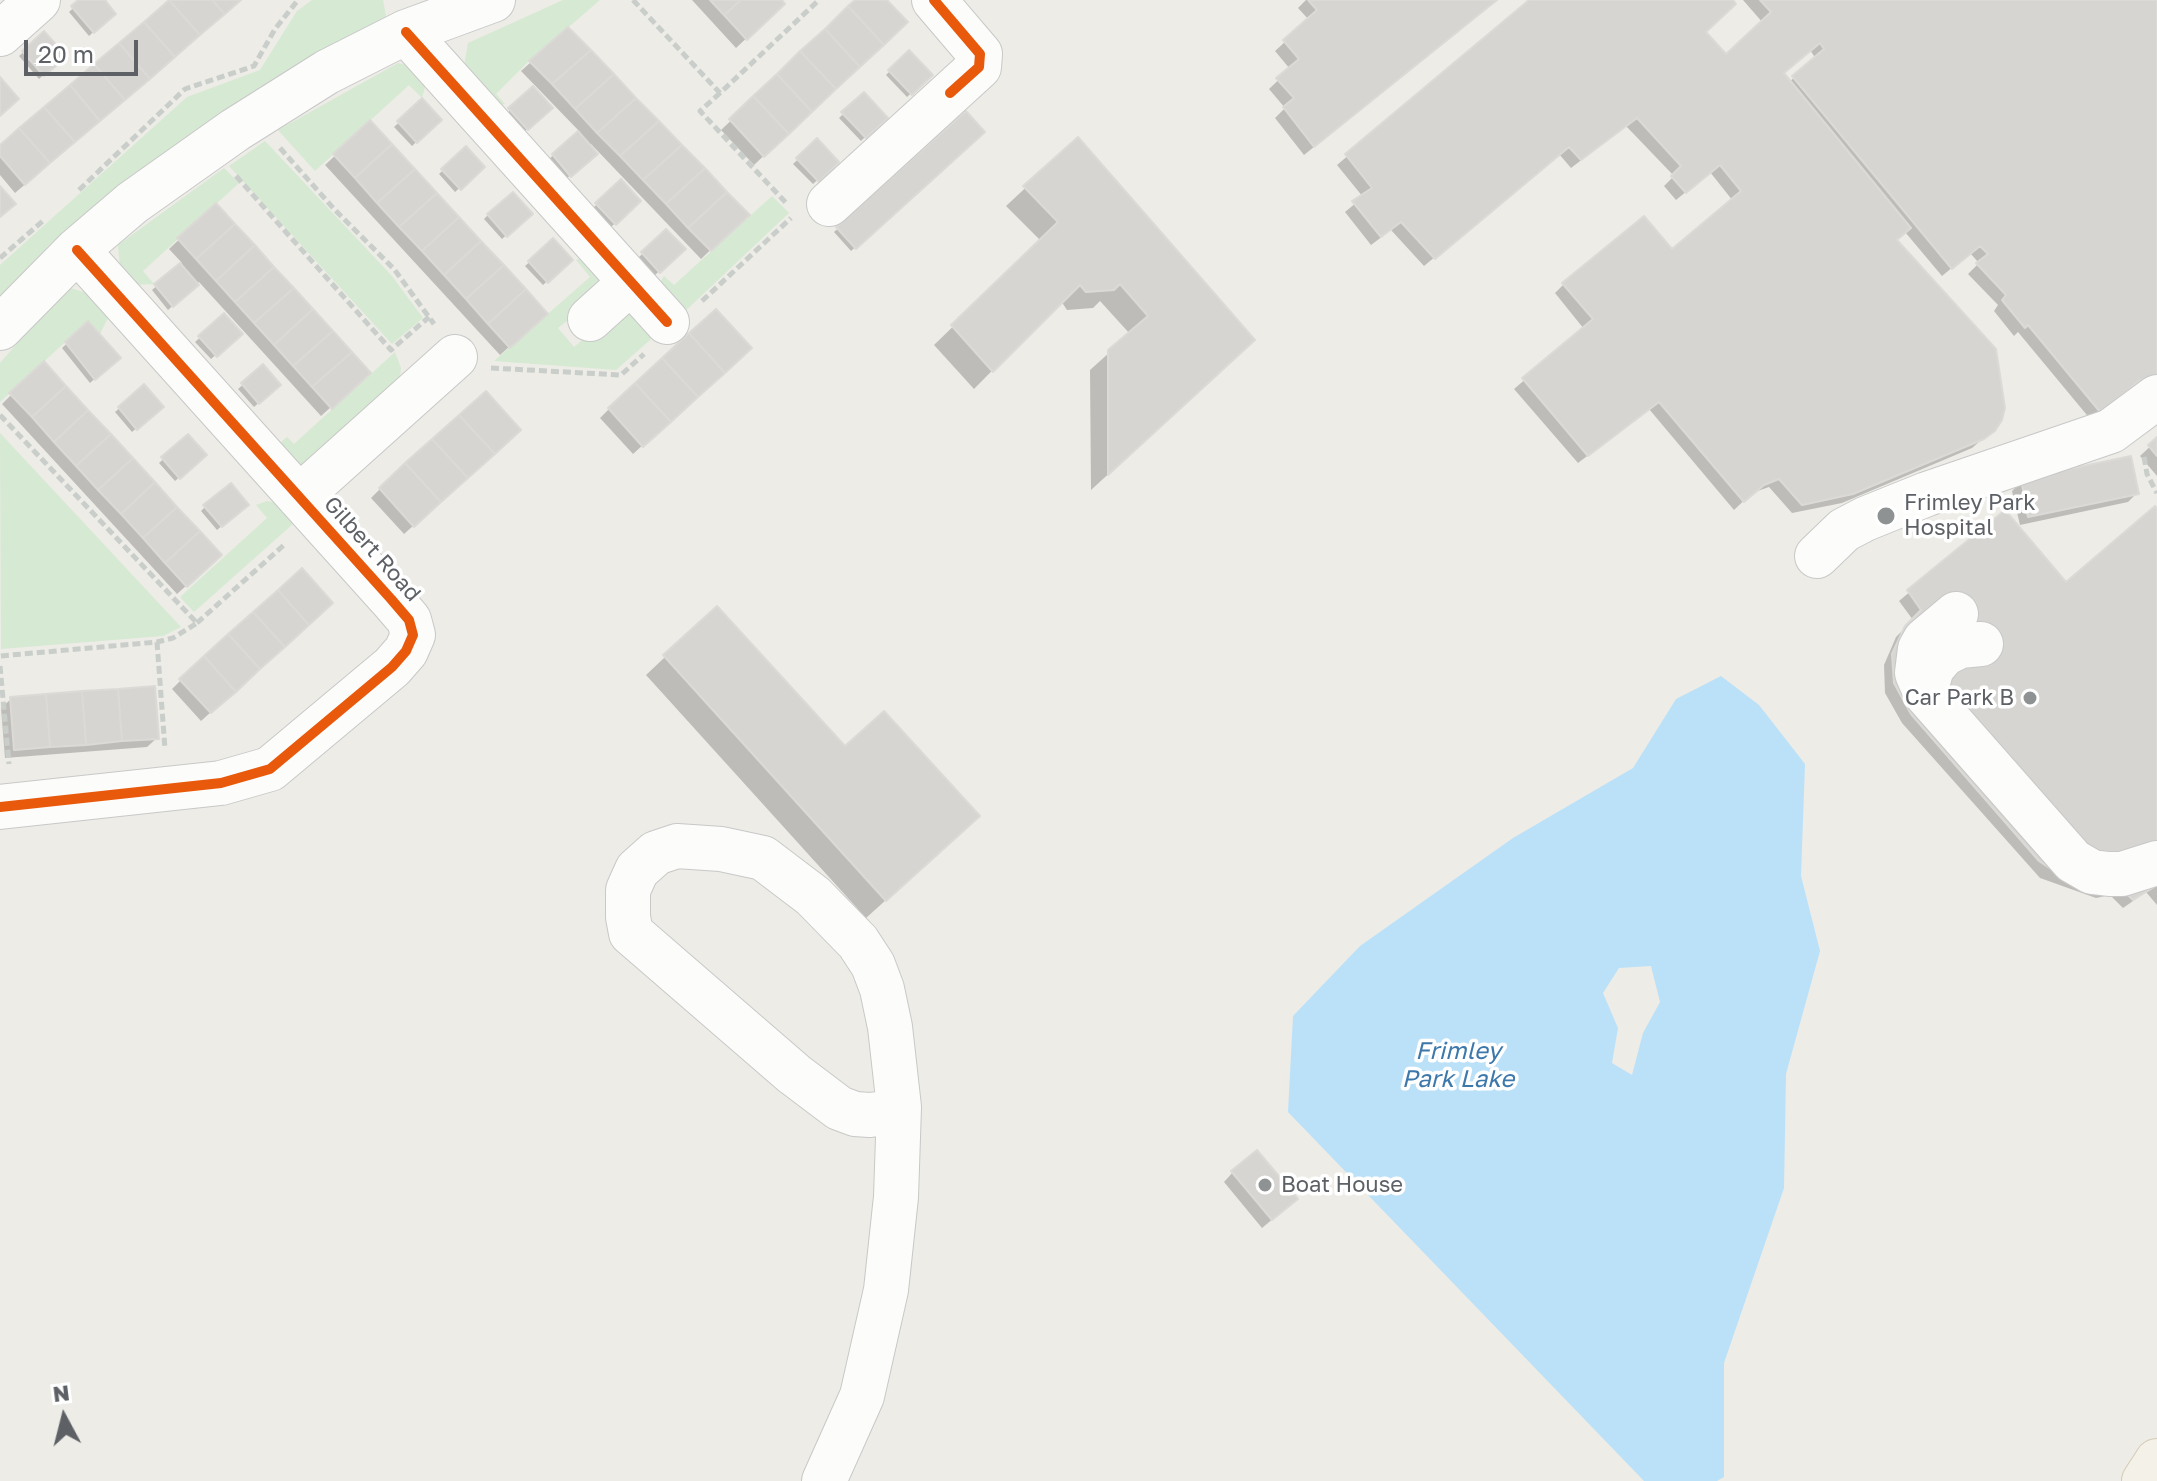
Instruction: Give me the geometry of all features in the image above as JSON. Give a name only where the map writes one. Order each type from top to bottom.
[{"type":"street","points":[[0,34],[38,0]]},
{"type":"street","points":[[0,328],[77,250],[132,203],[235,130],[327,72],[406,32],[493,0]]},
{"type":"street","points":[[829,204],[981,62],[980,54],[934,0]]},
{"type":"street","points":[[406,32],[671,326]]},
{"type":"street","name":"Gilbert Road","points":[[6,806],[221,783],[270,769],[359,696],[406,651],[413,635],[409,620],[77,250]]},
{"type":"street","points":[[590,319],[631,282]]},
{"type":"street","name":"Gilbert Road","points":[[307,507],[442,357]]},
{"type":"street","points":[[1817,556],[1844,530],[1865,519],[2009,464],[2111,431],[2157,397]]},
{"type":"street","points":[[1968,629],[1960,646],[1944,654],[1930,674],[1928,696],[2073,861],[2092,872],[2109,874],[2122,874],[2157,863]]},
{"type":"street","points":[[824,1481],[862,1396],[886,1290],[896,1197],[899,1107],[890,1027],[882,989],[873,965],[858,942],[813,896],[763,858],[721,849],[677,846],[656,853],[637,870],[628,890],[631,933],[794,1074],[839,1108],[870,1115],[899,1107]]},
{"type":"path","points":[[76,192],[185,89],[254,66],[275,29],[298,0]]},
{"type":"path","points":[[633,0],[720,93]]},
{"type":"path","points":[[276,143],[335,210],[394,269],[429,317],[442,357],[621,375],[796,214],[700,111],[819,0]]},
{"type":"path","points":[[233,172],[391,350],[429,317]]},
{"type":"path","points":[[0,258],[54,211]]},
{"type":"path","points":[[0,415],[197,623]]},
{"type":"path","points":[[0,656],[173,638],[197,623],[307,507]]},
{"type":"path","points":[[157,642],[168,788]]},
{"type":"path","points":[[0,666],[6,806]]},
{"type":"green space","points":[[312,0],[383,0],[386,16],[383,22],[82,218],[49,245],[0,298],[0,265],[187,97],[260,70],[297,11]]},
{"type":"green space","points":[[563,0],[600,0],[496,94],[505,104],[495,106],[464,65],[468,43]]},
{"type":"green space","points":[[398,63],[410,66],[427,80],[422,98],[409,85],[315,171],[278,130]]},
{"type":"green space","points":[[265,141],[392,276],[423,318],[392,344],[229,166]]},
{"type":"green space","points":[[224,168],[239,183],[143,271],[154,284],[131,285],[120,267],[118,245]]},
{"type":"green space","points":[[772,196],[789,213],[681,315],[660,283],[664,276],[674,285]]},
{"type":"green space","points":[[582,258],[599,267],[600,283],[586,306],[558,328],[574,347],[592,332],[631,312],[658,333],[616,370],[494,361],[590,277],[576,260]]},
{"type":"green space","points":[[64,289],[87,293],[111,312],[100,334],[88,321],[0,402],[0,363]]},
{"type":"green space","points":[[395,352],[401,368],[399,384],[319,462],[296,469],[280,443],[287,437],[294,444]]},
{"type":"green space","points":[[0,433],[181,627],[163,636],[1,649]]},
{"type":"green space","points":[[267,501],[277,503],[294,523],[194,612],[180,597],[267,518],[256,505]]},
{"type":"water","name":"Frimley Park Lake","points":[[1721,676],[1759,705],[1805,764],[1801,876],[1820,951],[1786,1074],[1784,1188],[1724,1363],[1724,1477],[1717,1481],[1644,1481],[1288,1112],[1293,1016],[1360,946],[1513,838],[1633,768],[1676,699]],"holes":[[[1651,966],[1660,1002],[1643,1033],[1632,1075],[1612,1063],[1618,1028],[1603,993],[1619,968]]]},
{"type":"building","points":[[78,0],[105,0],[116,14],[94,33],[71,6]]},
{"type":"building","points":[[169,0],[212,0],[225,14],[200,35]]},
{"type":"building","points":[[169,0],[200,35],[175,57],[144,22]]},
{"type":"building","points":[[212,0],[241,0],[225,14]]},
{"type":"building","points":[[710,0],[741,0],[724,15]]},
{"type":"building","points":[[741,0],[782,0],[785,4],[747,40],[724,15]]},
{"type":"building","points":[[855,0],[887,0],[908,22],[884,45],[848,6]]},
{"type":"building","points":[[1308,0],[1497,0],[1314,147],[1283,107],[1294,98],[1276,78],[1299,59],[1283,40],[1317,10]]},
{"type":"building","points":[[1529,0],[1733,0],[1736,4],[1706,32],[1726,54],[1771,12],[1760,0],[2157,0],[2157,393],[2154,395],[2140,380],[2101,413],[2028,325],[2025,328],[2002,300],[2006,295],[1976,263],[1988,254],[1980,246],[1952,269],[1792,76],[1824,49],[1820,43],[1784,73],[1911,228],[1897,240],[1996,349],[2005,408],[2002,420],[1995,431],[1984,439],[1853,494],[1802,505],[1779,479],[1764,485],[1744,502],[1659,402],[1588,456],[1522,378],[1593,319],[1562,283],[1644,216],[1672,249],[1741,191],[1720,165],[1686,193],[1671,176],[1681,166],[1637,118],[1581,160],[1569,147],[1435,259],[1401,222],[1381,237],[1352,201],[1372,188],[1345,154]]},
{"type":"building","points":[[848,6],[884,45],[860,67],[825,29]]},
{"type":"building","points":[[144,22],[175,57],[150,79],[119,43]]},
{"type":"building","points":[[568,27],[591,50],[552,84],[529,61]]},
{"type":"building","points":[[825,29],[860,67],[836,89],[800,51]]},
{"type":"building","points":[[44,31],[67,57],[44,76],[22,51]]},
{"type":"building","points":[[119,43],[150,79],[125,100],[94,64]]},
{"type":"building","points":[[591,50],[614,74],[575,109],[552,84]]},
{"type":"building","points":[[909,50],[933,75],[912,95],[888,70]]},
{"type":"building","points":[[800,51],[836,89],[812,112],[777,74]]},
{"type":"building","points":[[94,64],[125,100],[100,121],[70,85]]},
{"type":"building","points":[[614,74],[636,98],[597,133],[575,109]]},
{"type":"building","points":[[777,74],[812,112],[789,134],[753,96]]},
{"type":"building","points":[[0,77],[19,99],[0,116]]},
{"type":"building","points":[[70,85],[100,121],[75,142],[44,107]]},
{"type":"building","points":[[533,86],[553,108],[528,130],[508,108]]},
{"type":"building","points":[[864,92],[888,118],[866,138],[841,112]]},
{"type":"building","points":[[753,96],[789,134],[764,157],[729,119]]},
{"type":"building","points":[[422,98],[442,120],[417,143],[397,121]]},
{"type":"building","points":[[636,98],[659,121],[620,156],[597,133]]},
{"type":"building","points":[[44,107],[75,142],[50,163],[19,128]]},
{"type":"building","points":[[966,111],[985,132],[856,249],[836,227]]},
{"type":"building","points":[[370,120],[392,144],[355,178],[333,154]]},
{"type":"building","points":[[659,121],[682,145],[643,180],[620,156]]},
{"type":"building","points":[[19,128],[50,163],[25,185],[0,156],[0,145]]},
{"type":"building","points":[[578,131],[598,154],[571,177],[552,154]]},
{"type":"building","points":[[1078,137],[1255,340],[1108,475],[1108,350],[1148,316],[1120,284],[1114,290],[1086,292],[1080,285],[993,372],[951,325],[1058,222],[1023,186]]},
{"type":"building","points":[[817,138],[839,162],[819,182],[796,158]]},
{"type":"building","points":[[392,144],[415,169],[377,203],[355,178]]},
{"type":"building","points":[[682,145],[705,168],[666,204],[643,180]]},
{"type":"building","points":[[466,146],[485,167],[461,190],[441,169]]},
{"type":"building","points":[[705,168],[727,192],[688,228],[666,204]]},
{"type":"building","points":[[415,169],[437,193],[399,227],[377,203]]},
{"type":"building","points":[[621,179],[641,201],[616,225],[595,203]]},
{"type":"building","points":[[0,186],[16,204],[0,217]]},
{"type":"building","points":[[513,192],[533,214],[507,237],[487,214]]},
{"type":"building","points":[[727,192],[750,215],[711,251],[688,228]]},
{"type":"building","points":[[437,193],[459,217],[422,251],[399,227]]},
{"type":"building","points":[[216,203],[235,224],[196,259],[177,238]]},
{"type":"building","points":[[459,217],[481,241],[444,275],[422,251]]},
{"type":"building","points":[[235,224],[255,245],[216,281],[196,259]]},
{"type":"building","points":[[666,229],[686,249],[660,273],[641,252]]},
{"type":"building","points":[[553,238],[573,260],[548,283],[528,261]]},
{"type":"building","points":[[481,241],[504,265],[466,299],[444,275]]},
{"type":"building","points":[[255,245],[274,267],[235,302],[216,281]]},
{"type":"building","points":[[180,263],[199,285],[173,307],[154,284]]},
{"type":"building","points":[[504,265],[526,289],[488,324],[466,299]]},
{"type":"building","points":[[274,267],[294,288],[254,323],[235,302]]},
{"type":"building","points":[[294,288],[313,309],[274,345],[254,323]]},
{"type":"building","points":[[526,289],[548,314],[510,348],[488,324]]},
{"type":"building","points":[[313,309],[333,331],[293,366],[274,345]]},
{"type":"building","points":[[716,309],[752,348],[725,373],[689,333]]},
{"type":"building","points":[[224,313],[243,334],[217,357],[198,336]]},
{"type":"building","points":[[88,321],[121,358],[95,380],[65,342]]},
{"type":"building","points":[[333,331],[352,352],[312,387],[293,366]]},
{"type":"building","points":[[689,333],[725,373],[698,397],[662,358]]},
{"type":"building","points":[[352,352],[371,373],[332,409],[312,387]]},
{"type":"building","points":[[662,358],[698,397],[671,422],[635,383]]},
{"type":"building","points":[[44,361],[66,386],[32,417],[9,393]]},
{"type":"building","points":[[263,364],[281,385],[259,404],[241,383]]},
{"type":"building","points":[[635,383],[671,422],[643,447],[608,408]]},
{"type":"building","points":[[144,384],[164,407],[137,430],[118,407]]},
{"type":"building","points":[[66,386],[88,410],[54,442],[32,417]]},
{"type":"building","points":[[486,391],[521,430],[495,454],[459,415]]},
{"type":"building","points":[[88,410],[111,434],[76,466],[54,442]]},
{"type":"building","points":[[459,415],[495,454],[468,478],[432,439]]},
{"type":"building","points":[[111,434],[133,458],[98,490],[76,466]]},
{"type":"building","points":[[188,434],[207,455],[180,479],[161,457]]},
{"type":"building","points":[[2157,437],[2157,456],[2148,445]]},
{"type":"building","points":[[432,439],[468,478],[441,502],[405,463]]},
{"type":"building","points":[[2131,456],[2139,494],[2028,517],[2021,479]]},
{"type":"building","points":[[133,458],[155,482],[121,514],[98,490]]},
{"type":"building","points":[[405,463],[441,502],[414,527],[379,488]]},
{"type":"building","points":[[155,482],[177,507],[143,538],[121,514]]},
{"type":"building","points":[[231,483],[249,505],[222,527],[203,505]]},
{"type":"building","name":"Car Park B","points":[[2155,506],[2157,885],[2133,900],[2120,887],[2060,875],[2039,861],[1911,714],[1894,683],[1892,654],[1905,626],[1921,610],[1907,590],[2005,510],[2066,582]]},
{"type":"building","points":[[177,507],[200,531],[165,563],[143,538]]},
{"type":"building","points":[[200,531],[222,555],[187,587],[165,563]]},
{"type":"building","points":[[302,568],[333,603],[309,625],[278,590]]},
{"type":"building","points":[[278,590],[309,625],[285,647],[253,612]]},
{"type":"building","points":[[717,606],[845,746],[884,711],[980,816],[886,901],[663,655]]},
{"type":"building","points":[[253,612],[285,647],[260,669],[228,634]]},
{"type":"building","points":[[228,634],[260,669],[236,692],[204,656]]},
{"type":"building","points":[[204,656],[236,692],[211,713],[179,679]]},
{"type":"building","points":[[155,686],[159,739],[122,741],[118,689]]},
{"type":"building","points":[[118,689],[122,741],[86,745],[82,691]]},
{"type":"building","points":[[82,691],[86,745],[50,747],[46,694]]},
{"type":"building","points":[[46,694],[50,747],[14,750],[10,697]]},
{"type":"building","name":"Boat House","points":[[1257,1150],[1298,1199],[1272,1220],[1231,1171]]},
{"type":"cycle path","points":[[934,0],[980,54],[979,67],[950,93]]},
{"type":"cycle path","points":[[406,32],[667,322]]},
{"type":"cycle path","points":[[0,807],[221,783],[270,769],[392,667],[406,651],[413,635],[409,620],[391,599],[77,250]]},
{"type":"place","name":"Frimley Park Hospital","points":[[1886,516]]},
{"type":"place","name":"Car Park B","points":[[2030,698]]},
{"type":"place","name":"Boat House","points":[[1265,1185]]}]
